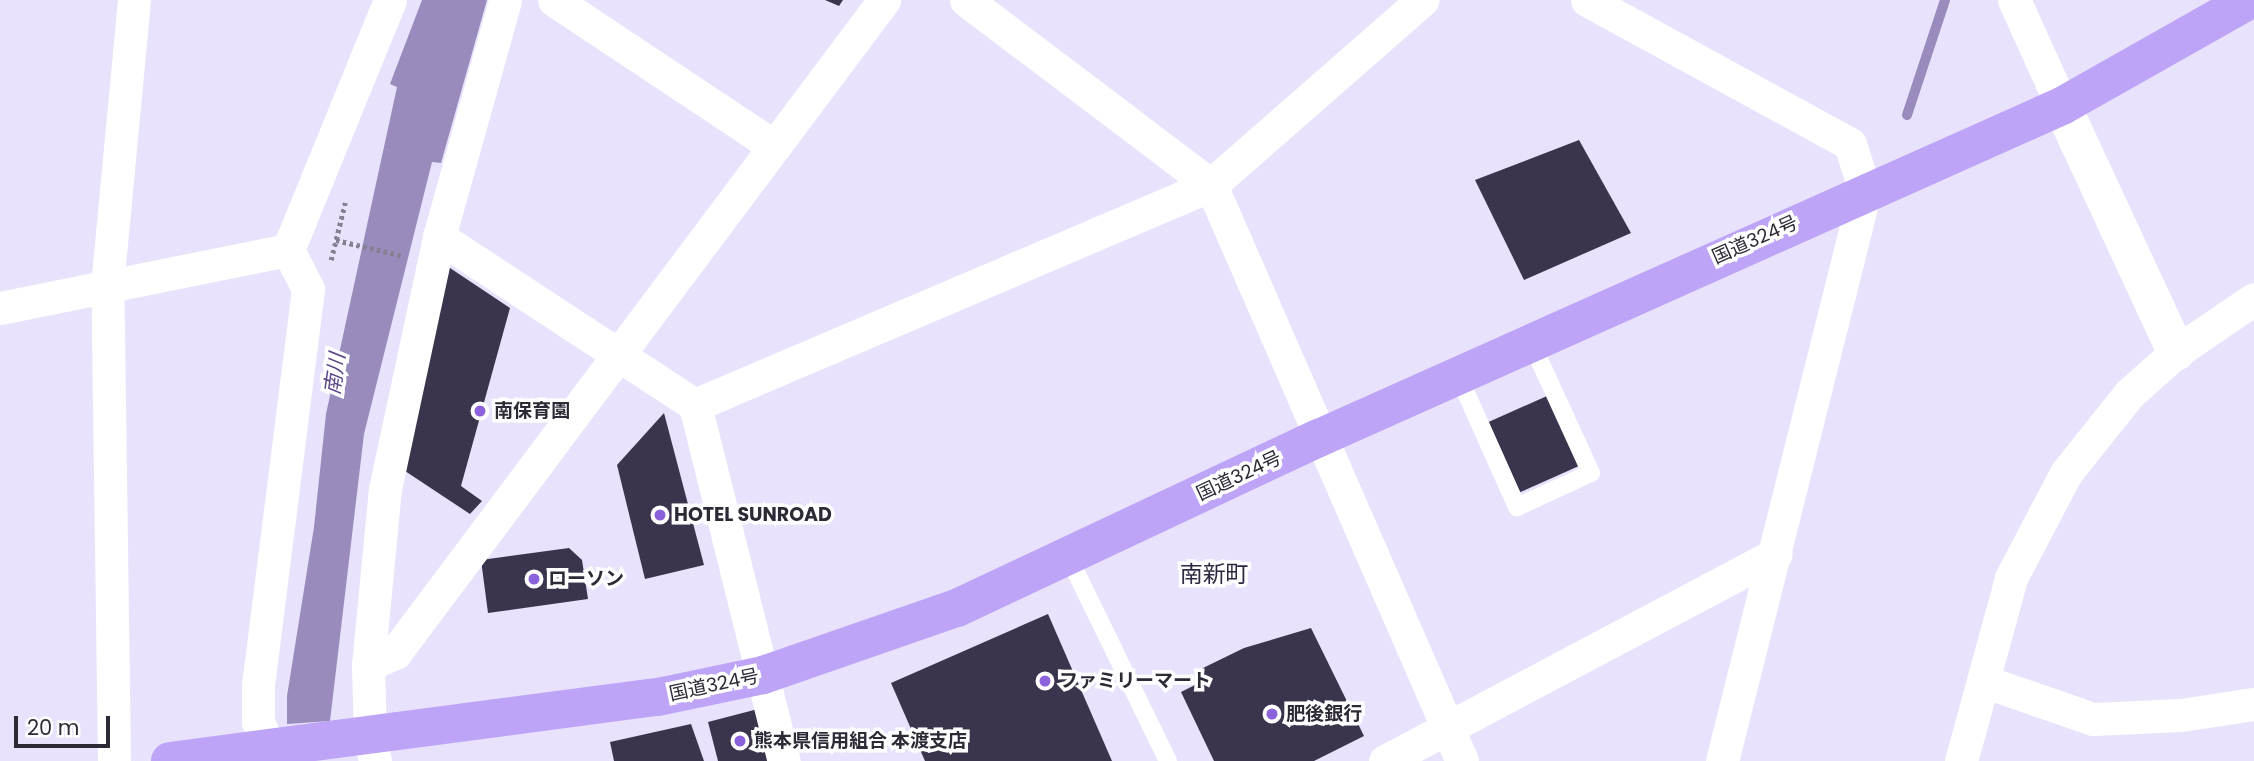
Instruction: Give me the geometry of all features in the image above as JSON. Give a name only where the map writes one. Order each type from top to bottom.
[{"type":"highway","name":"国道324号","points":[[170,761],[366,746],[658,697],[763,676],[957,608],[1319,438],[1865,191],[2062,106],[2249,0]]},
{"type":"street","points":[[114,761],[107,286],[134,0]]},
{"type":"street","points":[[278,752],[258,722],[258,685],[308,289],[288,250],[390,0]]},
{"type":"street","points":[[366,746],[368,665],[385,489],[439,237],[505,0]]},
{"type":"street","points":[[554,0],[775,146]]},
{"type":"street","points":[[368,665],[395,653],[884,0]]},
{"type":"street","points":[[967,0],[1211,185],[1462,761]]},
{"type":"street","points":[[695,405],[1211,185],[1422,0]]},
{"type":"street","points":[[1587,0],[1850,144],[1865,191],[1722,761]]},
{"type":"street","points":[[2014,0],[2176,352]]},
{"type":"street","points":[[439,237],[695,405],[784,761]]},
{"type":"street","points":[[0,308],[288,250]]},
{"type":"street","points":[[1961,761],[2011,578],[2066,473],[2129,394],[2176,352],[2254,299]]},
{"type":"street","points":[[1385,761],[1776,554]]},
{"type":"street","points":[[1983,681],[2093,719],[2181,715],[2254,704]]},
{"type":"lane","points":[[1458,375],[1517,507],[1591,473],[1531,342]]},
{"type":"lane","points":[[1068,556],[1168,761]]},
{"type":"path","points":[[336,240],[409,258]]},
{"type":"water","name":"南川","points":[[422,0],[487,0],[441,163],[432,162],[364,434],[330,721],[287,724],[287,696],[314,527],[326,414],[397,87],[390,84]]},
{"type":"building","points":[[825,0],[843,0],[839,6]]},
{"type":"building","points":[[1579,140],[1631,233],[1524,280],[1475,180]]},
{"type":"building","points":[[447,266],[510,308],[461,486],[482,501],[470,514],[405,471]]},
{"type":"building","points":[[1547,396],[1578,466],[1520,492],[1489,422]]},
{"type":"building","name":"HOTEL SUNROAD","points":[[664,413],[704,565],[645,579],[617,465]]},
{"type":"building","name":"ローソン","points":[[569,548],[582,560],[588,599],[488,613],[481,560]]},
{"type":"building","points":[[1048,614],[1112,761],[925,761],[891,683]]},
{"type":"building","name":"肥後銀行","points":[[1311,628],[1364,736],[1314,761],[1214,761],[1181,692],[1197,684],[1203,668],[1244,648]]},
{"type":"building","name":"熊本県信用組合 本渡支店","points":[[758,709],[772,761],[718,761],[708,722]]},
{"type":"building","points":[[691,724],[704,761],[614,761],[610,742]]},
{"type":"waterway","points":[[1907,115],[1945,0]]},
{"type":"place","name":"南保育園","points":[[480,411]]},
{"type":"place","name":"HOTEL SUNROAD","points":[[660,515]]},
{"type":"place","name":"ローソン","points":[[534,579]]},
{"type":"place","name":"ファミリーマート","points":[[1045,681]]},
{"type":"place","name":"肥後銀行","points":[[1272,714]]},
{"type":"place","name":"熊本県信用組合 本渡支店","points":[[740,741]]},
{"type":"district","name":"南新町","points":[[1214,574]]}]
